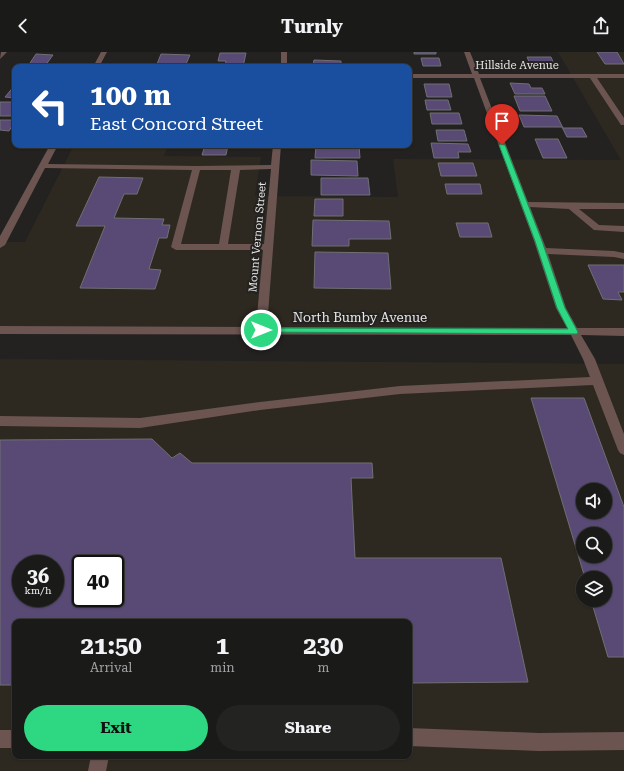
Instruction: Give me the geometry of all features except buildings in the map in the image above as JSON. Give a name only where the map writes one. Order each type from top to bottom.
[{"type":"street","points":[[0,56],[4,52]]},
{"type":"street","points":[[98,64],[104,52]]},
{"type":"street","points":[[284,52],[284,64]]},
{"type":"street","points":[[467,52],[542,251],[561,308],[589,359],[624,450]]},
{"type":"street","name":"Hillside Avenue","points":[[412,76],[624,76]]},
{"type":"street","points":[[592,76],[624,123]]},
{"type":"street","points":[[0,245],[52,148]]},
{"type":"street","name":"Mount Vernon Street","points":[[261,330],[277,148]]},
{"type":"street","points":[[43,166],[197,168],[275,167]]},
{"type":"street","points":[[197,168],[176,247],[268,247]]},
{"type":"street","points":[[223,247],[236,168]]},
{"type":"street","points":[[524,204],[624,206]]},
{"type":"street","points":[[571,206],[597,228],[624,229]]},
{"type":"street","points":[[542,251],[614,254],[624,256]]},
{"type":"street","name":"North Bumby Avenue","points":[[0,330],[624,332]]},
{"type":"street","points":[[0,421],[140,423],[260,406],[400,390],[598,381]]},
{"type":"street","points":[[412,738],[539,742],[624,741]]},
{"type":"street","points":[[0,739],[12,739]]},
{"type":"street","points":[[97,771],[99,759]]},
{"type":"shaded area","points":[[558,52],[624,52],[624,332],[0,330],[0,242],[25,242],[72,148],[167,148],[164,156],[261,157],[255,196],[398,197],[393,159],[621,160]]},
{"type":"shaded area","points":[[0,359],[624,364],[624,771],[0,771]]},
{"type":"route","points":[[261,330],[574,332],[561,308],[539,241],[502,145]]}]
